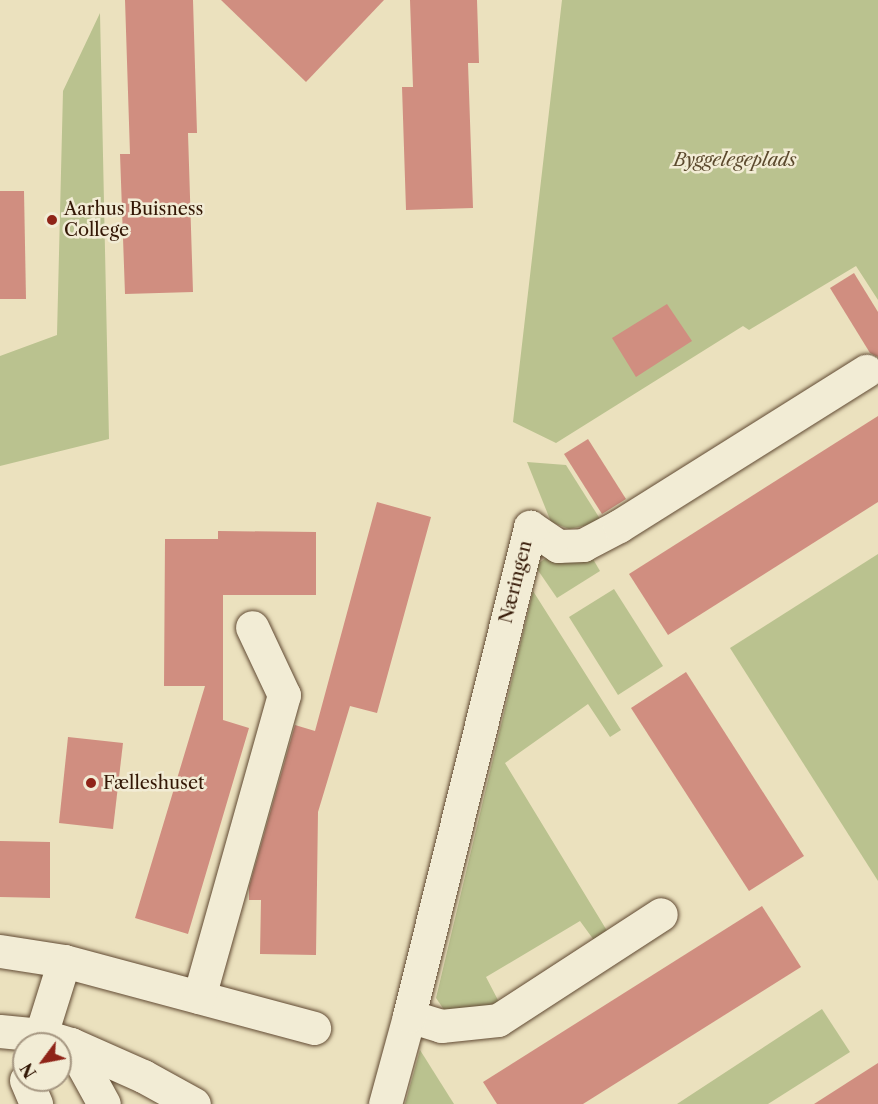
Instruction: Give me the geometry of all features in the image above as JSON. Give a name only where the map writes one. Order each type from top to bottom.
[{"type":"street","name":"Næringen","points":[[385,1104],[410,1016],[530,527],[558,546],[583,545],[619,526],[866,371]]},
{"type":"street","points":[[199,998],[284,695],[252,627]]},
{"type":"street","points":[[410,1016],[441,1026],[498,1020],[660,914]]},
{"type":"street","points":[[0,951],[64,961],[314,1028]]},
{"type":"street","points":[[52,1032],[64,961]]},
{"type":"street","points":[[72,1049],[143,1076],[194,1104]]},
{"type":"street","points":[[72,1067],[104,1104]]},
{"type":"green space","name":"Byggelegeplads","points":[[562,0],[878,0],[878,300],[856,266],[749,330],[743,326],[556,443],[513,422]]},
{"type":"green space","points":[[100,13],[109,439],[0,466],[0,356],[57,335],[63,91]]},
{"type":"green space","points":[[527,462],[566,465],[602,522],[569,529],[551,522]]},
{"type":"green space","points":[[554,552],[590,554],[600,571],[557,598],[535,566]]},
{"type":"green space","points":[[878,554],[878,881],[730,648]]},
{"type":"green space","points":[[614,589],[663,666],[618,695],[569,617]]},
{"type":"green space","points":[[533,591],[621,730],[610,737],[588,704],[505,763],[609,934],[596,943],[580,921],[486,977],[499,1002],[449,1017],[436,998]]},
{"type":"green space","points":[[822,1009],[850,1052],[768,1104],[677,1104]]},
{"type":"green space","points":[[420,1050],[454,1104],[405,1104]]},
{"type":"building","points":[[125,0],[193,0],[197,133],[188,133],[193,292],[125,294],[120,154],[130,154]]},
{"type":"building","points":[[221,0],[384,0],[306,82]]},
{"type":"building","points":[[410,0],[477,0],[479,63],[468,63],[473,208],[406,210],[402,87],[413,87]]},
{"type":"building","points":[[0,191],[24,191],[26,299],[0,299]]},
{"type":"building","points":[[854,273],[878,312],[878,357],[870,353],[830,288]]},
{"type":"building","points":[[667,304],[692,341],[636,377],[612,338]]},
{"type":"building","points":[[878,416],[878,502],[668,635],[629,574]]},
{"type":"building","points":[[588,439],[626,499],[602,514],[564,454]]},
{"type":"building","points":[[377,502],[431,517],[377,713],[350,706],[318,812],[316,955],[260,954],[261,900],[249,900],[249,887],[295,725],[315,731]]},
{"type":"building","points":[[218,531],[316,532],[316,595],[223,595],[223,720],[249,728],[188,934],[135,918],[205,686],[164,686],[165,539],[218,539]]},
{"type":"building","points":[[686,672],[804,856],[749,891],[631,708]]},
{"type":"building","name":"Fælleshuset","points":[[68,737],[123,743],[113,829],[59,823]]},
{"type":"building","points":[[0,841],[50,842],[50,898],[0,897]]},
{"type":"building","points":[[762,906],[801,967],[583,1104],[497,1104],[483,1082]]},
{"type":"building","points":[[878,1063],[878,1104],[814,1104]]},
{"type":"place","name":"Aarhus Buisness College","points":[[52,220]]},
{"type":"place","name":"Fælleshuset","points":[[91,783]]}]
